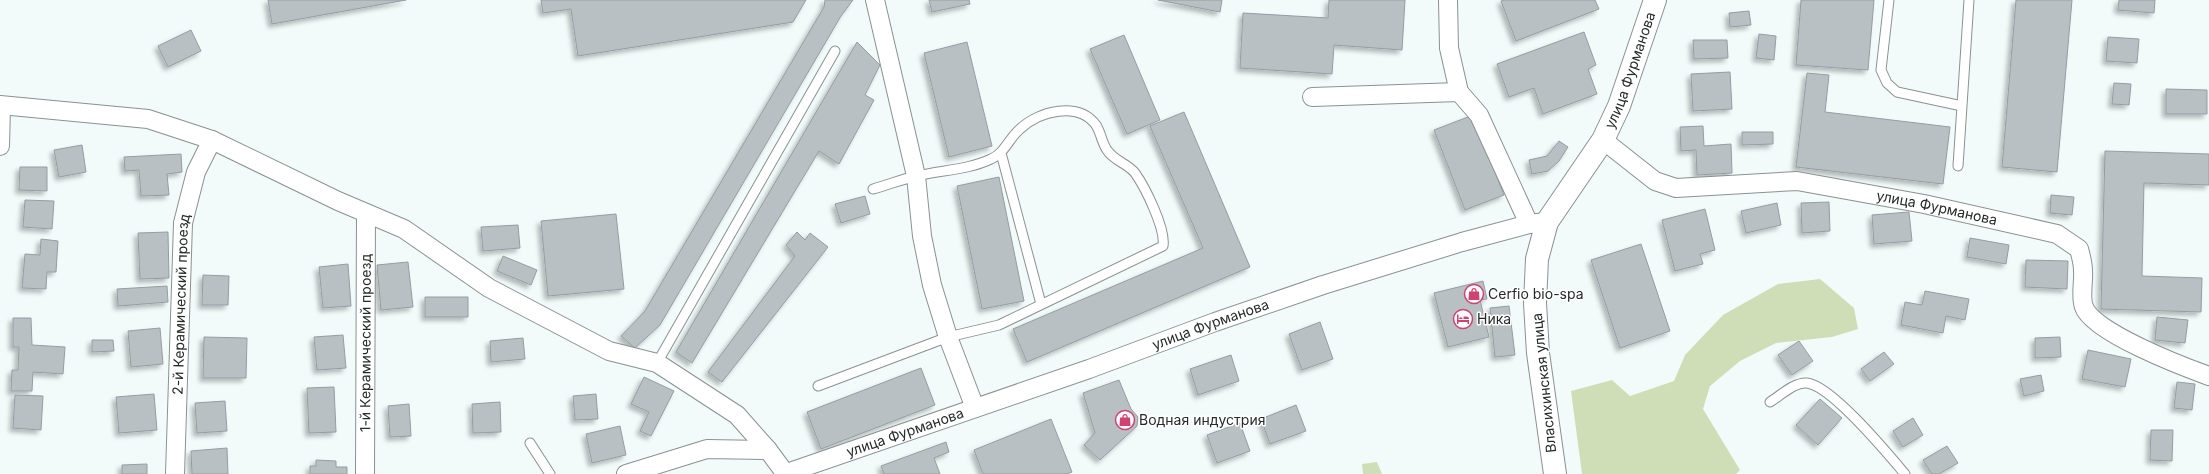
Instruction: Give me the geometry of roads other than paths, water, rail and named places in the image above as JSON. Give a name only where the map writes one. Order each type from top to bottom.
[{"type":"street","points":[[875,0],[916,176],[922,236],[932,285],[948,337],[975,408]]},
{"type":"street","points":[[1448,0],[1449,48],[1459,92],[1479,115],[1538,223]]},
{"type":"street","name":"улица Фурманова","points":[[785,474],[1323,285],[1462,242],[1538,223],[1603,140],[1619,106],[1654,0]]},
{"type":"street","points":[[1312,97],[1459,92]]},
{"type":"street","points":[[0,146],[0,105],[148,119],[212,140],[366,213],[404,229],[489,288],[609,351],[657,363],[737,415],[768,450],[785,474]]},
{"type":"street","name":"2-й Керамический проезд","points":[[175,474],[183,223],[196,172],[212,140]]},
{"type":"street","name":"улица Фурманова","points":[[1603,140],[1655,181],[1676,188],[1797,181],[1924,204],[2057,234],[2079,249],[2083,269],[2083,307],[2090,316],[2126,341],[2173,363],[2209,376]]},
{"type":"street","name":"1-й Керамический проезд","points":[[365,474],[366,213]]},
{"type":"street","name":"Власихинская улица","points":[[1538,223],[1535,303],[1538,353],[1555,474]]},
{"type":"street","points":[[626,474],[707,449],[768,450]]},
{"type":"lane","points":[[1889,0],[1881,70],[1887,83],[1897,92],[1962,106]]},
{"type":"lane","points":[[1958,166],[1969,0]]},
{"type":"lane","points":[[657,363],[835,51]]},
{"type":"lane","points":[[818,386],[948,337],[999,325],[1163,246],[1160,226],[1137,176],[1129,166],[1118,161],[1107,150],[1096,126],[1086,115],[1072,110],[1047,113],[1020,128],[1001,153],[991,159],[966,167],[916,176],[873,189]]},
{"type":"lane","points":[[1001,153],[1041,304]]},
{"type":"lane","points":[[1770,402],[1798,384],[1807,383],[1817,386],[1861,423],[1905,474]]},
{"type":"lane","points":[[530,443],[550,474]]},
{"type":"place","name":"Cerfio bio-spa","points":[[1474,294]]},
{"type":"place","name":"Ника","points":[[1463,319]]},
{"type":"place","name":"Водная индустрия","points":[[1125,420]]}]
